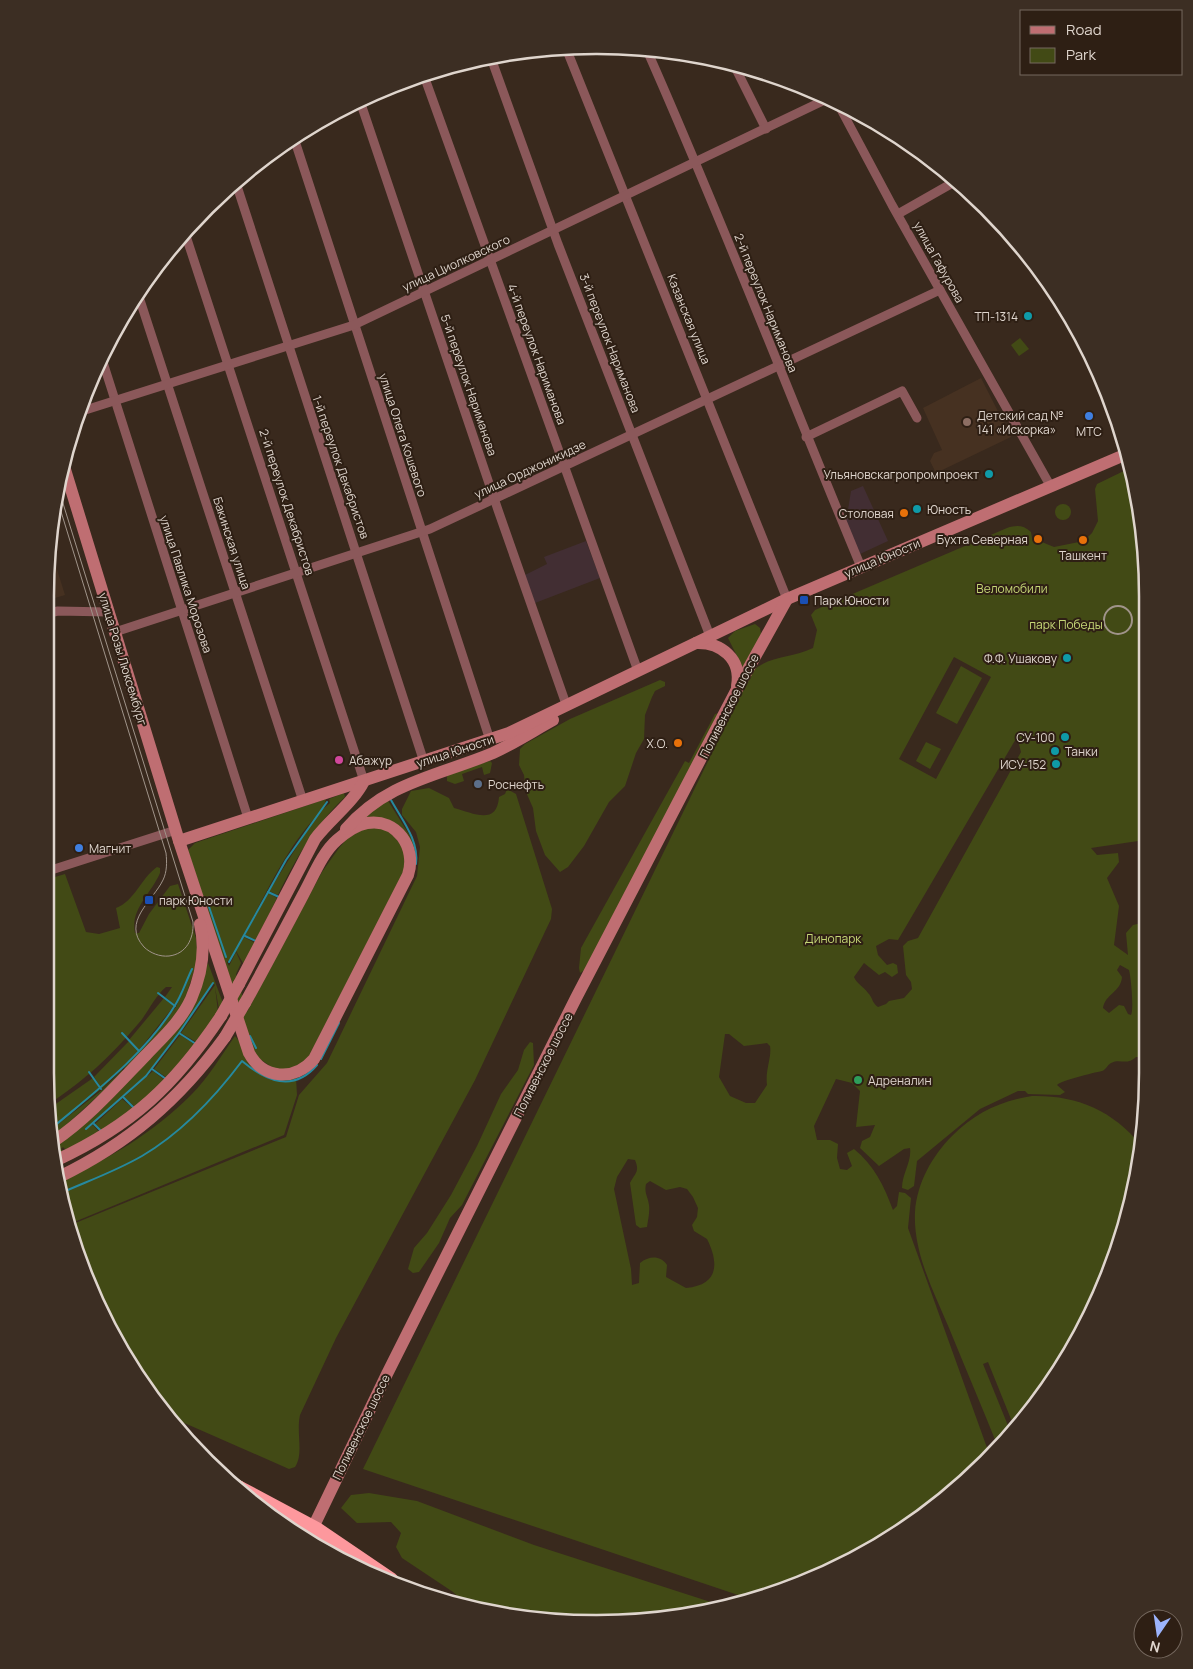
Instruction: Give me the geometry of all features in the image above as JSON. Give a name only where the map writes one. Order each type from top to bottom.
[{"type":"highway","points":[[261,1499],[324,1534],[369,1565]]},
{"type":"main road","name":"улица Юности","points":[[177,836],[248,818],[490,740],[861,566],[1121,456]]},
{"type":"main road","name":"улица Розы Люксембург","points":[[67,477],[183,854]]},
{"type":"main road","name":"Поливенское шоссе","points":[[310,1534],[387,1374],[565,1022],[736,691],[788,599]]},
{"type":"main road","points":[[696,643],[712,644],[727,652],[736,666],[738,682],[736,691]]},
{"type":"main road","name":"улица Юности","points":[[63,1174],[124,1140],[158,1113],[192,1080],[225,1037],[318,868],[336,841],[356,817],[394,789],[494,752],[638,671]]},
{"type":"main road","points":[[61,1158],[107,1135],[131,1118],[191,1060],[221,1016],[239,984],[310,847],[326,825],[358,793],[364,781]]},
{"type":"main road","points":[[183,854],[249,1053],[261,1068],[273,1074],[286,1075],[299,1072],[314,1059],[410,870],[411,858],[406,842],[389,826],[372,822],[361,824],[336,841]]},
{"type":"main road","points":[[58,1138],[85,1116],[136,1065],[170,1029],[190,999],[202,965],[202,931],[183,854]]},
{"type":"street","name":"Казанская улица","points":[[569,55],[788,599]]},
{"type":"street","name":"2-й переулок Нариманова","points":[[650,57],[697,162],[806,437],[861,566]]},
{"type":"street","name":"3-й переулок Нариманова","points":[[493,64],[553,230],[710,636]]},
{"type":"street","points":[[738,72],[766,129]]},
{"type":"street","name":"4-й переулок Нариманова","points":[[426,82],[638,671]]},
{"type":"street","name":"улица Циолковского","points":[[88,409],[354,324],[425,292],[820,102]]},
{"type":"street","name":"5-й переулок Нариманова","points":[[362,107],[494,500],[566,704]]},
{"type":"street","name":"улица Гафурова","points":[[843,113],[1051,487]]},
{"type":"street","name":"улица Олега Кошевого","points":[[296,144],[490,740]]},
{"type":"street","points":[[898,214],[950,185]]},
{"type":"street","name":"1-й переулок Декабристов","points":[[239,188],[424,762]]},
{"type":"street","name":"2-й переулок Декабристов","points":[[187,240],[364,781]]},
{"type":"street","name":"улица Орджоникидзе","points":[[115,632],[422,532],[565,467],[940,290]]},
{"type":"street","name":"Бакинская улица","points":[[141,302],[303,801]]},
{"type":"street","name":"улица Павлика Морозова","points":[[105,368],[248,818]]},
{"type":"street","points":[[806,437],[902,391],[917,418]]},
{"type":"street","points":[[54,612],[109,612]]},
{"type":"street","name":"улица Юности","points":[[54,870],[177,836]]},
{"type":"shaded area","name":"Детский сад № 141 «Искорка»","points":[[981,378],[1011,437],[936,473],[930,461],[934,453],[942,450],[923,408]]},
{"type":"shaded area","points":[[863,486],[888,541],[860,554],[846,522],[851,491]]},
{"type":"shaded area","points":[[586,541],[600,578],[535,603],[525,575],[547,564],[544,557]]},
{"type":"shaded area","points":[[55,563],[65,595],[54,598]]},
{"type":"green space","points":[[1020,338],[1029,349],[1019,356],[1011,345]]},
{"type":"green space","points":[[1124,471],[1135,526],[1138,561],[1139,841],[1091,848],[1097,855],[1118,853],[1119,862],[1107,878],[1119,906],[1114,945],[1128,955],[1126,933],[1133,925],[1139,924],[1139,1057],[1127,1062],[1117,1061],[1110,1064],[1105,1070],[1060,1083],[1057,1085],[1065,1092],[1060,1095],[1028,1094],[1025,1091],[1018,1091],[980,1109],[917,1161],[914,1186],[908,1190],[902,1188],[910,1158],[910,1148],[904,1149],[879,1166],[860,1148],[862,1141],[870,1137],[875,1125],[856,1127],[860,1091],[852,1083],[836,1079],[814,1126],[817,1140],[830,1140],[838,1144],[837,1158],[840,1169],[847,1170],[852,1166],[847,1153],[854,1149],[861,1155],[878,1176],[893,1210],[897,1206],[899,1192],[905,1193],[911,1198],[908,1228],[987,1448],[954,1481],[927,1503],[868,1543],[804,1574],[741,1596],[363,1469],[751,673],[764,663],[813,648],[817,630],[811,615],[815,610],[1007,528],[1023,527],[1031,532],[1032,538],[1054,547],[1084,541],[1092,533],[1098,521],[1095,489],[1097,484]],"holes":[[[954,657],[991,677],[936,779],[899,759]],[[1017,737],[1021,752],[918,938],[908,941],[903,946],[906,975],[911,982],[912,989],[904,998],[889,1001],[878,1007],[854,977],[864,963],[879,975],[885,972],[892,977],[898,973],[897,965],[893,963],[887,965],[878,955],[876,946],[889,939],[898,940]],[[1120,965],[1129,970],[1132,1000],[1131,1015],[1128,1014],[1124,1006],[1119,1005],[1109,1013],[1103,1008],[1104,1003],[1121,982],[1122,977],[1117,970]],[[725,1034],[729,1034],[744,1046],[767,1043],[770,1046],[767,1085],[755,1103],[746,1103],[730,1096],[719,1077]],[[628,1159],[635,1160],[637,1170],[630,1183],[636,1225],[640,1228],[647,1227],[649,1216],[646,1184],[650,1181],[666,1190],[680,1187],[687,1189],[698,1208],[697,1217],[692,1225],[694,1231],[707,1239],[711,1248],[714,1264],[710,1278],[697,1286],[686,1288],[666,1277],[667,1265],[661,1259],[651,1258],[640,1263],[639,1283],[632,1285],[631,1269],[614,1189],[617,1177]]]},
{"type":"green space","points":[[1060,504],[1066,504],[1071,509],[1069,518],[1060,520],[1055,515],[1055,509]]},
{"type":"green space","points":[[755,624],[760,628],[761,634],[744,670],[728,638],[735,631]]},
{"type":"green space","points":[[961,666],[982,678],[957,724],[936,713]]},
{"type":"green space","points":[[660,680],[665,682],[665,686],[655,691],[652,697],[645,715],[644,739],[636,753],[625,786],[609,802],[584,846],[568,867],[560,872],[545,855],[536,831],[533,808],[526,792],[524,775],[519,765],[520,749],[525,744],[570,719]]},
{"type":"green space","points":[[719,713],[585,970],[580,973],[581,948],[685,761],[689,763],[715,714]]},
{"type":"green space","points":[[926,742],[941,749],[930,769],[916,761]]},
{"type":"green space","points":[[490,761],[492,763],[490,773],[484,775],[482,767],[462,774],[464,781],[455,784],[447,781],[447,774]]},
{"type":"green space","points":[[429,788],[449,798],[454,808],[483,815],[489,815],[494,812],[499,797],[505,794],[507,789],[516,794],[552,909],[551,919],[475,1080],[336,1338],[300,1415],[298,1462],[295,1467],[289,1469],[181,1422],[145,1374],[126,1344],[95,1280],[75,1223],[286,1137],[299,1095],[327,1063],[417,876],[420,847],[416,832],[402,815],[402,809],[411,791]]},
{"type":"green space","points":[[344,793],[345,797],[324,819],[307,843],[278,895],[269,891],[315,818],[296,841],[237,949],[227,962],[229,966],[236,952],[241,963],[236,974],[247,1012],[322,872],[347,839],[366,827],[387,829],[404,848],[405,869],[306,1062],[279,1072],[254,1055],[188,850],[195,843],[326,799],[323,809],[330,803],[329,799]]},
{"type":"green space","points":[[387,799],[415,844],[416,854],[413,872],[323,1054],[309,1071],[296,1078],[297,1095],[284,1135],[75,1222],[64,1179],[112,1155],[161,1122],[191,1095],[214,1067],[235,1036],[249,1060],[257,1068],[274,1077],[282,1078],[300,1073],[316,1060],[410,873],[412,854],[411,845],[407,837],[402,830],[385,820],[362,818],[368,811]]},
{"type":"green space","points":[[157,867],[160,868],[156,881],[138,909],[134,924],[135,933],[139,933],[149,914],[170,886],[178,884],[196,938],[198,959],[183,1005],[126,1071],[124,1068],[176,1007],[192,968],[175,1005],[165,997],[172,987],[166,987],[158,995],[138,1024],[117,1047],[86,1077],[55,1100],[54,877],[65,874],[86,932],[99,934],[120,928],[116,908],[123,905],[133,895]]},
{"type":"green space","points":[[268,893],[277,898],[256,940],[245,935]]},
{"type":"green space","points":[[244,937],[255,943],[242,968],[243,963],[236,951]]},
{"type":"green space","points":[[208,963],[223,1003],[219,1009],[215,987],[218,1012],[198,1043],[181,1033],[215,985],[213,983],[179,1033],[146,1076],[86,1129],[93,1125],[100,1133],[67,1151],[63,1147],[61,1149],[64,1152],[60,1154],[58,1142],[174,1030]]},
{"type":"green space","points":[[164,998],[174,1006],[139,1050],[129,1040]]},
{"type":"green space","points":[[180,1035],[196,1045],[166,1077],[154,1069]]},
{"type":"green space","points":[[129,1041],[138,1051],[102,1089],[94,1077]]},
{"type":"green space","points":[[530,1042],[533,1043],[534,1065],[462,1205],[450,1218],[439,1243],[419,1272],[413,1273],[408,1269],[414,1248],[427,1233],[451,1195],[477,1146],[501,1094],[518,1070],[524,1050]]},
{"type":"green space","points":[[122,1070],[124,1072],[57,1133],[56,1125],[102,1090]]},
{"type":"green space","points":[[153,1071],[166,1081],[135,1107],[124,1097]]},
{"type":"green space","points":[[93,1078],[101,1089],[57,1124],[55,1105]]},
{"type":"green space","points":[[1048,1096],[1078,1102],[1092,1107],[1118,1122],[1135,1139],[1121,1213],[1098,1280],[1067,1344],[1048,1374],[1012,1421],[988,1362],[983,1364],[1008,1426],[995,1440],[926,1272],[917,1242],[915,1212],[922,1180],[938,1152],[952,1136],[970,1121],[989,1109],[1020,1098]]},
{"type":"green space","points":[[122,1099],[134,1109],[101,1131],[95,1124]]},
{"type":"green space","points":[[369,1493],[417,1501],[534,1545],[713,1603],[667,1611],[596,1615],[526,1611],[459,1598],[402,1558],[396,1547],[401,1533],[391,1522],[357,1523],[341,1508],[351,1495]]},
{"type":"waterway","points":[[391,800],[412,838],[415,847],[416,864]]},
{"type":"waterway","points":[[229,962],[286,860],[327,802]]},
{"type":"waterway","points":[[268,892],[279,897]]},
{"type":"waterway","points":[[207,901],[226,957]]},
{"type":"waterway","points":[[245,936],[256,941]]},
{"type":"waterway","points":[[56,1124],[118,1072],[162,1025],[182,993],[192,969]]},
{"type":"waterway","points":[[86,1129],[146,1076],[179,1033],[213,983]]},
{"type":"waterway","points":[[158,993],[175,1006]]},
{"type":"waterway","points":[[321,1059],[339,1023]]},
{"type":"waterway","points":[[122,1033],[139,1051]]},
{"type":"waterway","points":[[179,1033],[196,1044]]},
{"type":"waterway","points":[[250,1036],[256,1048]]},
{"type":"waterway","points":[[67,1190],[142,1156],[170,1137],[220,1088],[242,1061],[260,1074],[280,1081],[299,1079],[308,1074],[317,1065]]},
{"type":"waterway","points":[[152,1069],[166,1079]]},
{"type":"waterway","points":[[89,1072],[101,1089]]},
{"type":"waterway","points":[[123,1097],[134,1108]]},
{"type":"waterway","points":[[94,1124],[101,1131]]},
{"type":"tram line","points":[[61,510],[166,853],[164,877],[137,920],[138,938],[144,947],[152,953],[162,956],[175,955],[188,945],[192,934],[193,922],[62,501]]},
{"type":"railway","points":[[1118,606],[1128,610],[1132,620],[1128,630],[1118,634],[1108,630],[1104,620],[1108,610],[1118,606]]},
{"type":"place","name":"ТП-1314","points":[[1028,316]]},
{"type":"place","name":"МТС","points":[[1089,416]]},
{"type":"place","name":"Детский сад № 141 «Искорка»","points":[[967,422]]},
{"type":"place","name":"Ульяновскагропромпроект","points":[[989,474]]},
{"type":"place","name":"Юность","points":[[917,509]]},
{"type":"place","name":"Столовая","points":[[904,513]]},
{"type":"place","name":"Бухта Северная","points":[[1038,539]]},
{"type":"place","name":"Ташкент","points":[[1083,540]]},
{"type":"place","name":"Парк Юности","points":[[804,600]]},
{"type":"place","name":"Ф.Ф. Ушакову","points":[[1067,658]]},
{"type":"place","name":"СУ-100","points":[[1065,737]]},
{"type":"place","name":"Х.О.","points":[[678,743]]},
{"type":"place","name":"Танки","points":[[1055,751]]},
{"type":"place","name":"Абажур","points":[[339,760]]},
{"type":"place","name":"ИСУ-152","points":[[1056,764]]},
{"type":"place","name":"Роснефть","points":[[478,784]]},
{"type":"place","name":"Магнит","points":[[79,848]]},
{"type":"place","name":"парк Юности","points":[[149,900]]},
{"type":"place","name":"Адреналин","points":[[858,1080]]},
{"type":"park label","name":"Веломобили","points":[[1012,588]]},
{"type":"park label","name":"парк Победы","points":[[1066,624]]},
{"type":"park label","name":"Динопарк","points":[[833,938]]}]
